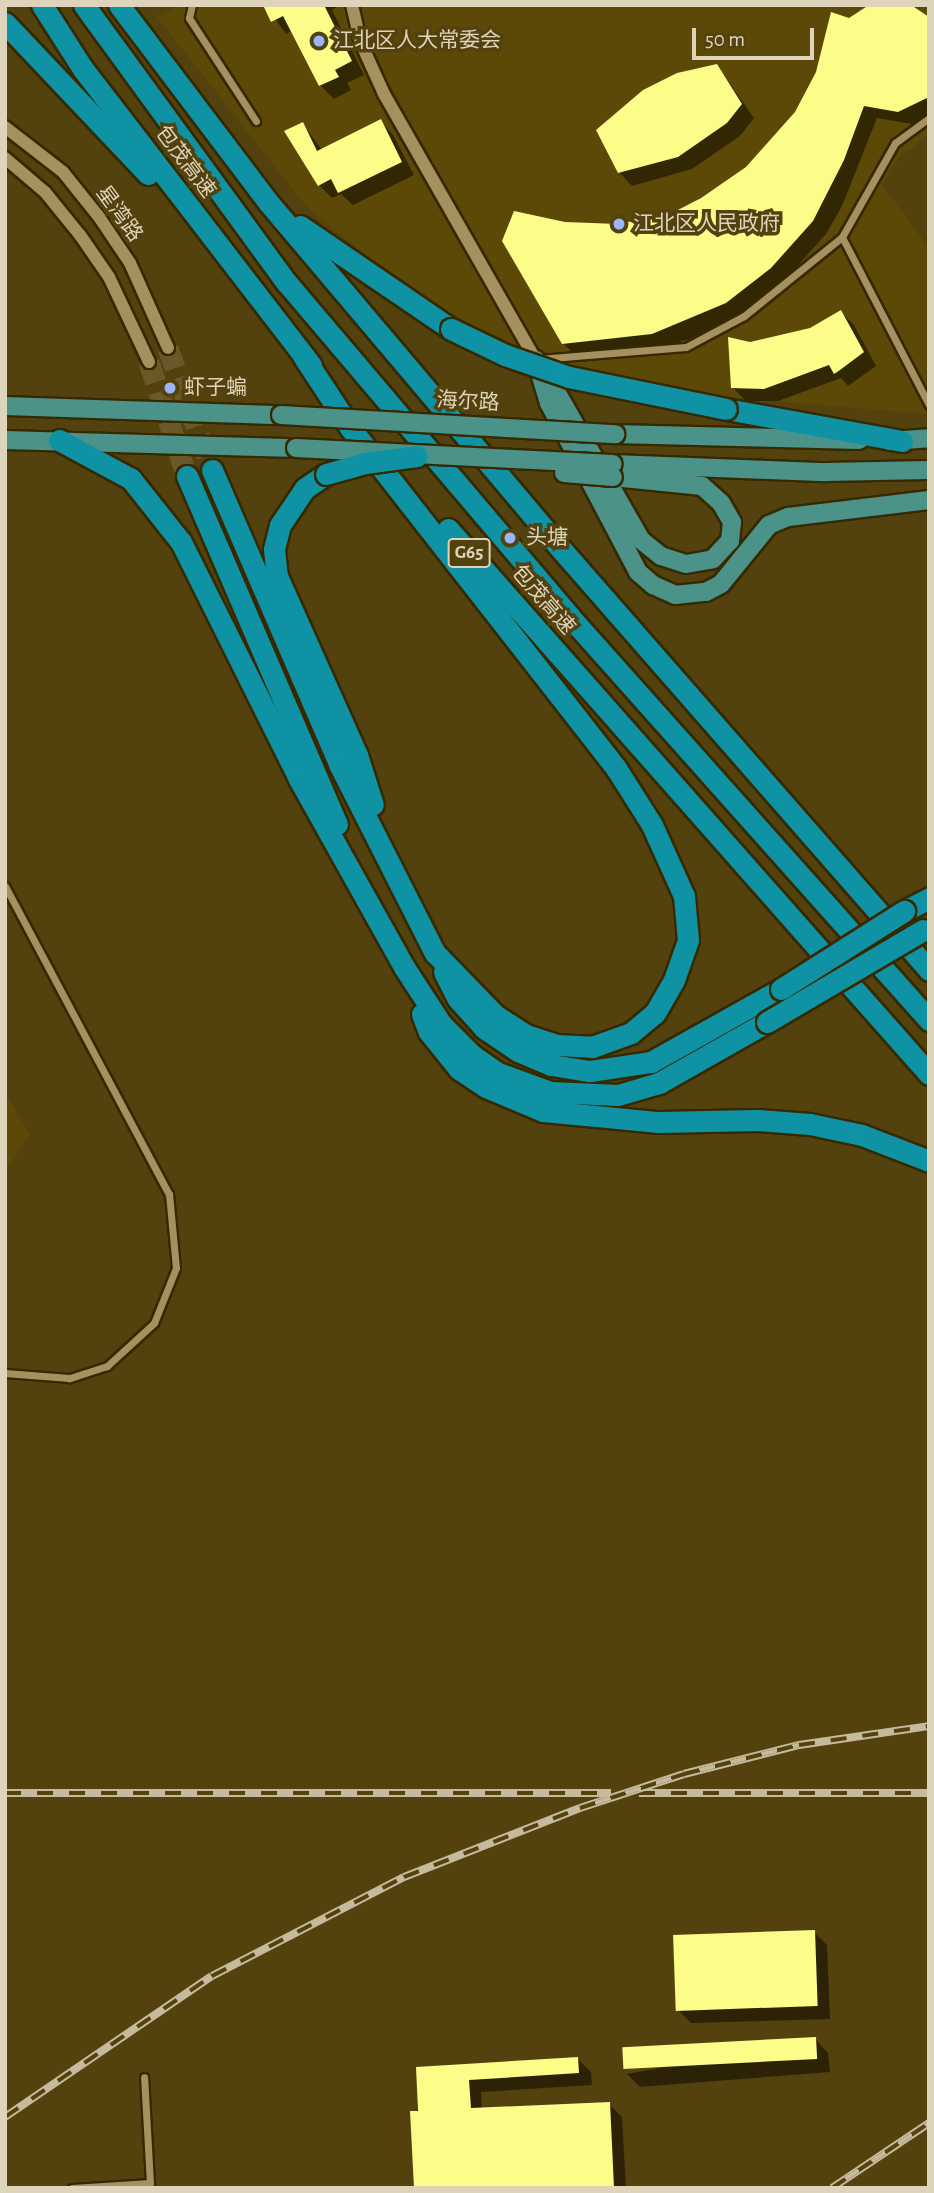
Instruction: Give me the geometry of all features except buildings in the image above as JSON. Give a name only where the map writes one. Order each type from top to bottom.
[{"type":"highway","name":"包茂高速","points":[[42,5],[83,69],[303,356],[512,602],[929,1074]]},
{"type":"highway","name":"包茂高速","points":[[84,5],[295,293],[570,617],[929,1020]]},
{"type":"highway","points":[[119,5],[268,202],[554,541],[929,970]]},
{"type":"highway","points":[[5,23],[228,259]]},
{"type":"highway","points":[[268,202],[451,329],[505,355],[569,377],[902,441]]},
{"type":"highway","points":[[303,356],[351,429],[616,768],[653,825],[684,896],[688,940],[674,980],[655,1013],[631,1033],[592,1047],[557,1045],[526,1035],[495,1015],[435,953]]},
{"type":"highway","points":[[59,440],[131,479],[158,507],[181,542],[299,779],[358,878],[404,967],[441,1024],[472,1055],[496,1072],[550,1092],[618,1095],[659,1083],[926,928]]},
{"type":"highway","points":[[389,857],[357,755],[277,576],[274,550],[279,525],[305,488],[326,474],[365,463],[417,456]]},
{"type":"highway","points":[[212,470],[340,764],[458,999],[484,1028],[518,1051],[551,1065],[590,1071],[651,1062],[780,989],[929,898]]},
{"type":"highway","points":[[187,476],[318,775],[358,878]]},
{"type":"highway","points":[[404,967],[429,1032],[459,1069],[519,1103],[584,1118],[810,1124],[862,1135],[929,1161]]},
{"type":"main road","points":[[5,440],[296,448],[524,460],[613,470],[702,485],[722,503],[732,522],[730,541],[713,559],[686,564],[661,556],[641,540],[536,360]]},
{"type":"main road","points":[[536,360],[549,403],[638,572],[653,585],[675,595],[706,592],[721,583],[760,535],[788,517],[929,500]]},
{"type":"main road","name":"海尔路","points":[[5,406],[281,415],[615,434],[902,441],[929,438]]},
{"type":"main road","points":[[613,470],[929,470]]},
{"type":"street","points":[[192,5],[189,18],[256,121]]},
{"type":"street","points":[[352,5],[360,41],[384,93],[536,360],[686,347],[744,316],[842,237],[895,143],[929,118]]},
{"type":"street","name":"星湾路","points":[[5,127],[63,172],[99,217],[130,263],[169,348]]},
{"type":"street","name":"星湾路","points":[[5,158],[45,192],[80,235],[109,277],[149,362]]},
{"type":"street","points":[[842,237],[929,405]]},
{"type":"street","points":[[5,886],[169,1194],[176,1268],[154,1323],[107,1366],[69,1378],[5,1373]]},
{"type":"street","points":[[72,2188],[150,2183],[144,2077]]},
{"type":"shaded area","name":"江北区人民政府","points":[[180,5],[929,5],[929,135],[899,157],[882,185],[929,248],[929,414],[727,397],[637,383],[559,362],[482,331],[399,282],[307,207],[157,17]]},
{"type":"shaded area","points":[[5,1093],[30,1135],[5,1172]]},
{"type":"tunnel","points":[[168,348],[212,470]]},
{"type":"tunnel","points":[[149,362],[187,476]]},
{"type":"railway","points":[[5,2117],[212,1976],[404,1877],[580,1808],[684,1774],[799,1745],[929,1726]]},
{"type":"railway","points":[[5,1793],[611,1793]]},
{"type":"railway","points":[[639,1793],[929,1793]]},
{"type":"railway","points":[[832,2188],[929,2123]]},
{"type":"place","name":"江北区人大常委会","points":[[319,41]]},
{"type":"place","name":"江北区人民政府","points":[[619,224]]},
{"type":"place","name":"虾子蝙","points":[[170,388]]},
{"type":"place","name":"头塘","points":[[510,538]]}]
